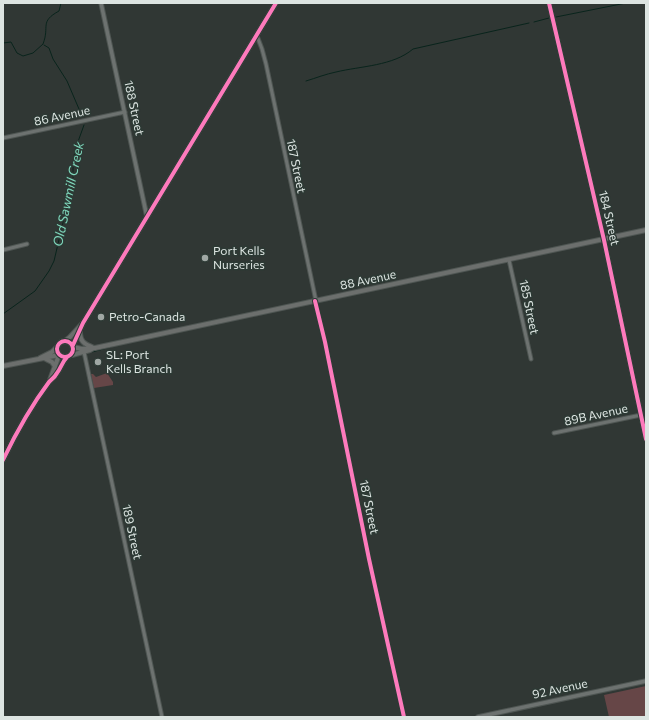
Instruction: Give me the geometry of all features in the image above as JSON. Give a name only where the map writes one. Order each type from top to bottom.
[{"type":"main road","points":[[3,366],[39,358],[52,352],[60,343],[70,337],[83,323],[276,3]]},
{"type":"main road","name":"88 Avenue","points":[[73,346],[82,349],[93,347],[646,230]]},
{"type":"main road","points":[[3,460],[31,410],[50,381],[58,372],[62,362],[67,357],[72,355],[73,346],[83,323]]},
{"type":"main road","points":[[80,332],[81,341],[86,345],[93,347]]},
{"type":"main road","points":[[64,341],[69,342],[73,346]]},
{"type":"main road","points":[[50,381],[56,368],[59,355],[57,350],[58,346]]},
{"type":"main road","name":"88 Avenue","points":[[72,355],[84,352],[93,347]]},
{"type":"main road","points":[[39,358],[59,355],[67,357]]},
{"type":"main road","points":[[45,358],[52,362],[56,368]]},
{"type":"street","name":"188 Street","points":[[101,3],[147,217]]},
{"type":"street","name":"184 Street","points":[[549,3],[604,240],[646,439]]},
{"type":"street","name":"187 Street","points":[[257,36],[264,56],[315,301],[325,342],[369,559],[404,717]]},
{"type":"street","name":"86 Avenue","points":[[3,138],[125,112]]},
{"type":"street","points":[[3,250],[27,244]]},
{"type":"street","name":"185 Street","points":[[509,260],[531,359]]},
{"type":"street","name":"189 Street","points":[[84,352],[162,717]]},
{"type":"street","name":"89B Avenue","points":[[554,433],[641,415]]},
{"type":"street","name":"92 Avenue","points":[[478,717],[646,681]]},
{"type":"shaded area","points":[[107,373],[113,382],[113,385],[94,388],[91,374],[96,377]]},
{"type":"shaded area","points":[[646,686],[646,717],[609,717],[604,695]]},
{"type":"waterway","name":"Old Sawmill Creek","points":[[3,43],[11,42],[17,53],[23,56],[33,53],[43,44],[47,22],[49,18],[59,11],[61,3]]},
{"type":"waterway","points":[[556,17],[626,3]]},
{"type":"waterway","points":[[534,22],[549,18]]},
{"type":"waterway","points":[[306,81],[332,73],[376,65],[396,59],[413,49],[529,23]]},
{"type":"waterway","name":"Old Sawmill Creek","points":[[44,45],[49,48],[53,59],[67,81],[82,116]]},
{"type":"waterway","name":"Old Sawmill Creek","points":[[3,314],[35,291],[54,261],[73,180],[75,150],[84,125]]},
{"type":"waterway","points":[[92,352],[111,347]]},
{"type":"cycle path","points":[[73,345],[83,323],[276,3]]},
{"type":"cycle path","points":[[549,3],[604,240],[646,439]]},
{"type":"cycle path","points":[[315,301],[325,342],[369,559],[404,717]]},
{"type":"cycle path","points":[[62,341],[68,341],[73,346],[73,349],[71,355],[68,357],[62,357],[57,352],[57,346],[62,341]]},
{"type":"cycle path","points":[[3,460],[30,410],[67,357]]},
{"type":"place","name":"Port Kells Nurseries","points":[[205,258]]},
{"type":"place","name":"Petro-Canada","points":[[101,317]]},
{"type":"place","name":"SL: Port Kells Branch","points":[[98,362]]}]
